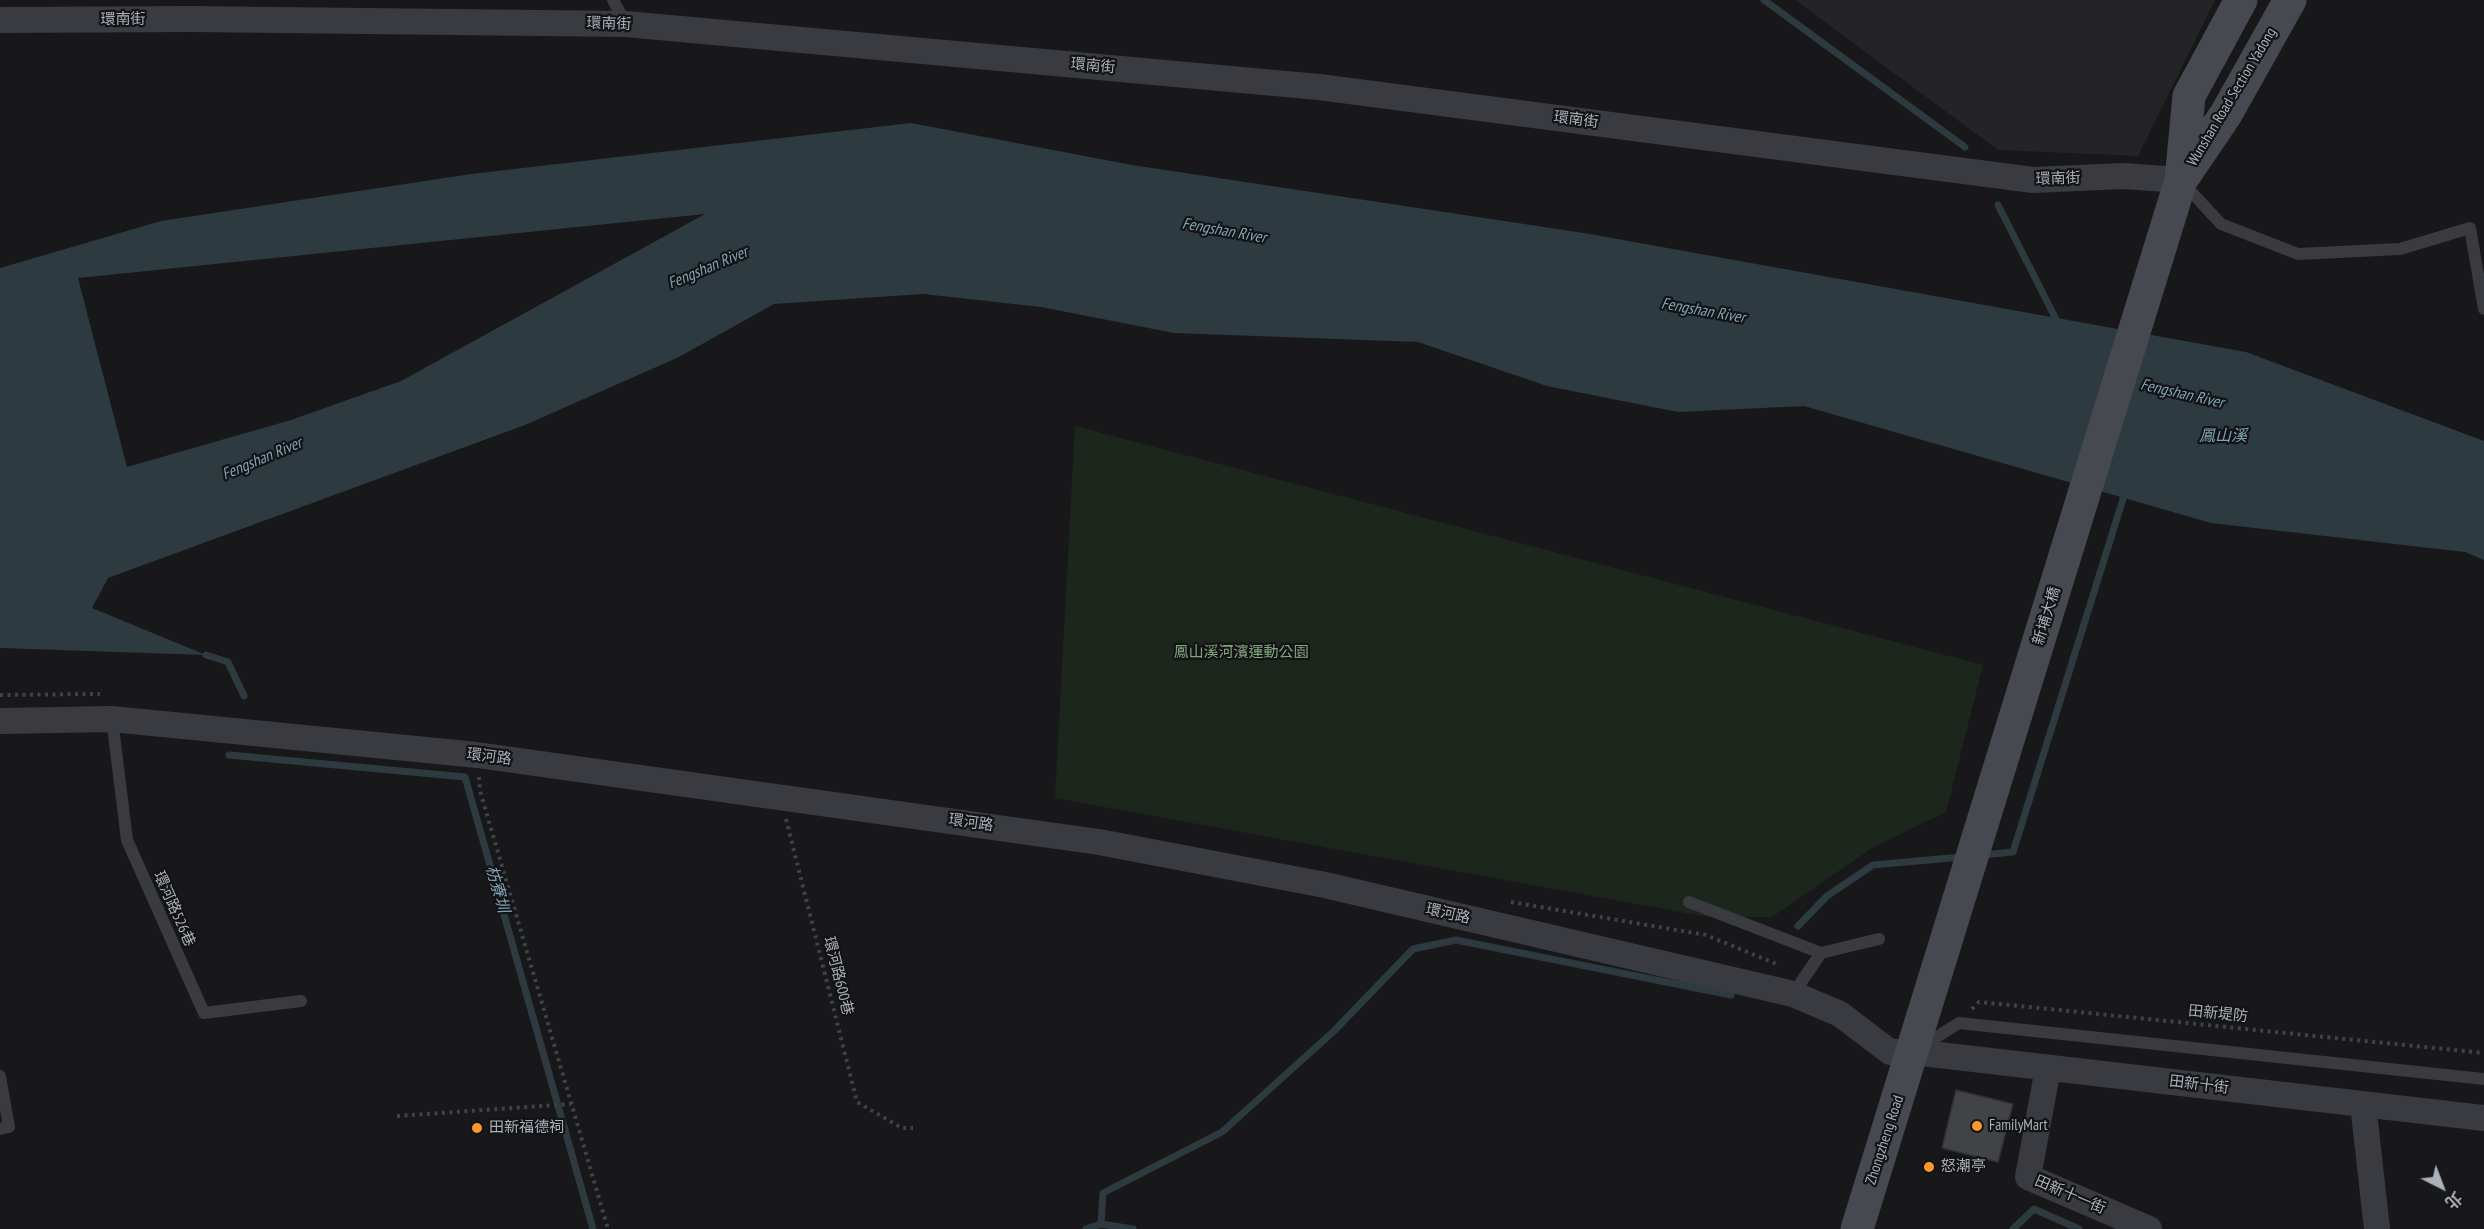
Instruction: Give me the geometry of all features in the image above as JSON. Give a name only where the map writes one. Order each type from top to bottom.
[{"type":"main road","name":"Wunshan Road Section Yadong","points":[[2181,180],[2189,96],[2241,0]]},
{"type":"main road","name":"Wunshan Road Section Yadong","points":[[2181,180],[2226,114],[2290,0]]},
{"type":"main road","name":"新埔大橋","points":[[1913,1052],[2181,180]]},
{"type":"main road","name":"Zhongzheng Road","points":[[1857,1229],[1913,1052]]},
{"type":"street","name":"環南街","points":[[0,20],[191,19],[626,24],[1319,87],[2033,180],[2123,176],[2181,180]]},
{"type":"street","name":"環河路","points":[[0,721],[112,719],[477,755],[780,795],[1099,842],[1325,885],[1793,994],[1840,1014],[1890,1052],[1913,1052]]},
{"type":"street","name":"田新十街","points":[[1913,1052],[2484,1118]]},
{"type":"street","name":"田新十一街","points":[[2048,1068],[2028,1177],[2149,1229]]},
{"type":"street","points":[[2363,1104],[2377,1229]]},
{"type":"lane","points":[[613,0],[626,24]]},
{"type":"lane","points":[[2181,180],[2221,224],[2298,254],[2400,249],[2470,228],[2484,309]]},
{"type":"lane","name":"環河路526巷","points":[[112,719],[127,840],[204,1013],[301,1001]]},
{"type":"lane","points":[[1689,902],[1821,953],[1879,939]]},
{"type":"lane","points":[[1793,994],[1821,953]]},
{"type":"lane","points":[[1913,1052],[1959,1023],[2484,1079]]},
{"type":"lane","points":[[0,1077],[9,1127],[0,1129]]},
{"type":"path","points":[[477,755],[480,791],[608,1229]]},
{"type":"path","name":"環河路600巷","points":[[780,795],[857,1102],[902,1128],[913,1128]]},
{"type":"path","name":"田新堤防","points":[[1959,1023],[1979,1002],[2484,1053]]},
{"type":"path","points":[[397,1116],[571,1104]]},
{"type":"shaded area","points":[[1795,0],[2215,0],[2138,156],[1998,150]]},
{"type":"green space","name":"鳳山溪河濱運動公園","points":[[1075,426],[1983,665],[1946,812],[1872,848],[1772,917],[1708,917],[1055,798]]},
{"type":"water","name":"鳳山溪","points":[[911,123],[1132,165],[1584,233],[2246,352],[2484,441],[2484,560],[2465,552],[2211,523],[1804,406],[1678,412],[1547,386],[1418,342],[1174,333],[1041,307],[923,294],[774,304],[679,357],[525,425],[108,578],[92,608],[206,655],[0,648],[0,268],[161,221],[471,174]],"holes":[[[705,214],[401,381],[291,420],[127,467],[78,278]]]},
{"type":"building","name":"FamilyMart","points":[[1956,1090],[2013,1104],[1998,1162],[1942,1148]]},
{"type":"waterway","points":[[1764,0],[1965,147]]},
{"type":"waterway","points":[[1998,205],[2058,323]]},
{"type":"waterway","points":[[1982,855],[2013,852],[2123,499]]},
{"type":"waterway","name":"枋寮圳","points":[[206,655],[228,662],[244,696]]},
{"type":"waterway","name":"枋寮圳","points":[[229,755],[465,777],[593,1229]]},
{"type":"waterway","points":[[1798,926],[1827,896],[1873,865],[1962,857]]},
{"type":"waterway","points":[[1101,1224],[1103,1193],[1222,1132],[1334,1031],[1413,949],[1456,940],[1731,995]]},
{"type":"waterway","name":"枋寮圳","points":[[2013,1229],[2034,1209],[2079,1229]]},
{"type":"waterway","name":"枋寮圳","points":[[1086,1229],[1101,1224],[1133,1229]]},
{"type":"place","name":"FamilyMart","points":[[1977,1126]]},
{"type":"place","name":"田新福德祠","points":[[477,1128]]},
{"type":"place","name":"怒潮亭","points":[[1929,1167]]},
{"type":"water label","name":"Fengshan River","points":[[1224,231]]},
{"type":"water label","name":"Fengshan River","points":[[708,268]]},
{"type":"water label","name":"Fengshan River","points":[[1703,311]]},
{"type":"water label","name":"Fengshan River","points":[[2182,394]]},
{"type":"water label","name":"Fengshan River","points":[[262,459]]}]
